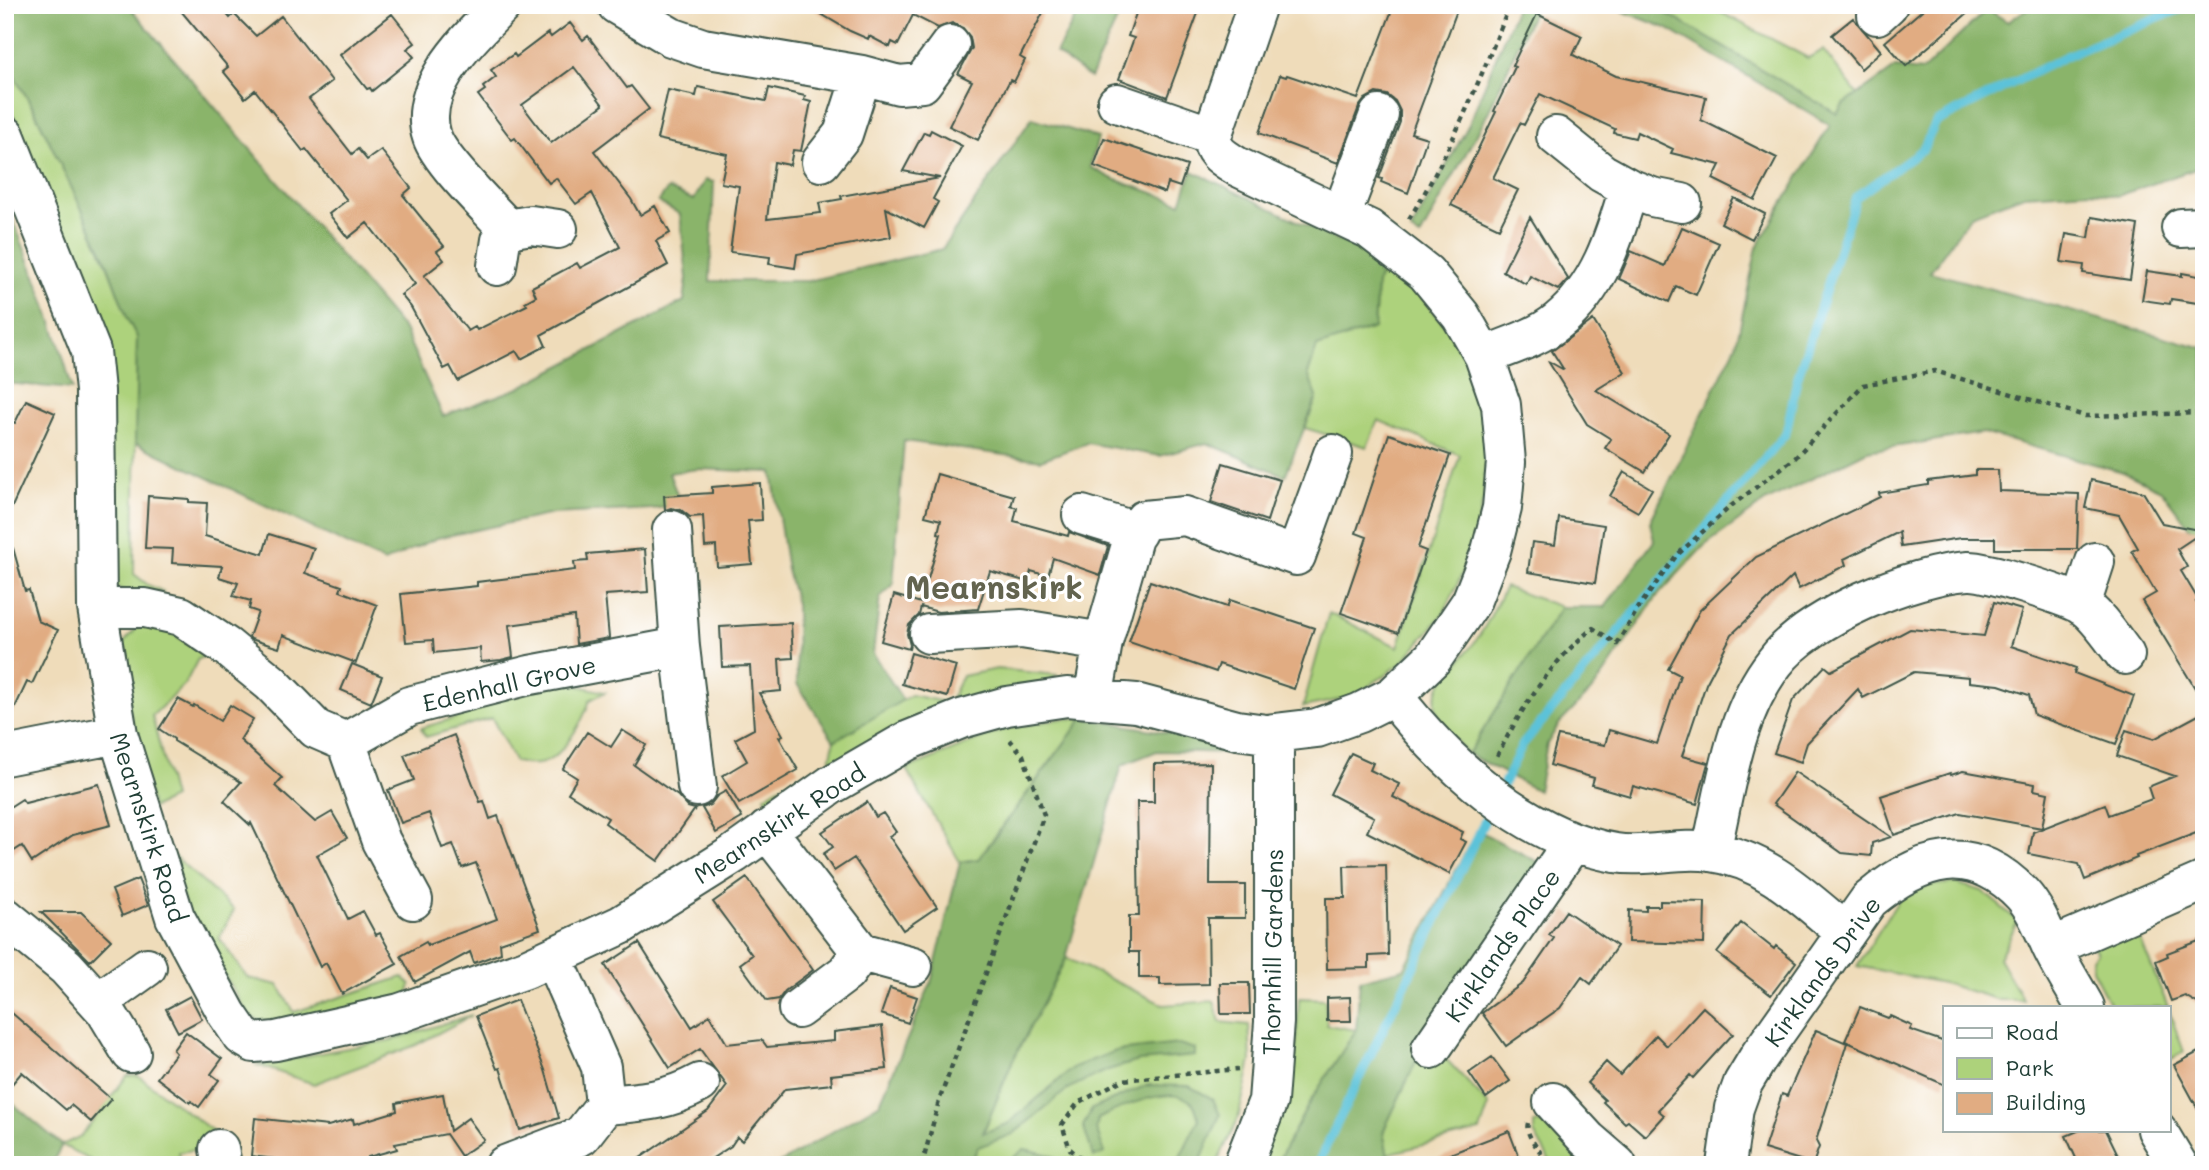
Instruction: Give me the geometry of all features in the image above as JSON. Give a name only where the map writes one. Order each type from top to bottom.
[{"type":"street","points":[[502,5],[450,61],[435,91],[428,117],[432,139],[453,168],[508,229]]},
{"type":"street","points":[[617,5],[671,37],[704,48],[862,75],[899,85],[922,83],[950,45]]},
{"type":"street","points":[[1117,103],[1212,136],[1257,5]]},
{"type":"street","points":[[821,162],[843,134],[862,75]]},
{"type":"street","points":[[1341,216],[1379,115]]},
{"type":"street","name":"Mearnskirk Road","points":[[5,135],[13,176],[92,351],[97,608],[118,734],[175,917],[227,1014],[242,1036],[254,1043],[276,1041],[400,1013],[527,969],[621,925],[831,785],[907,741],[987,711],[1067,697],[1136,703],[1237,730],[1274,733],[1317,728],[1359,713],[1393,696],[1433,658],[1471,602],[1491,551],[1502,508],[1506,462],[1501,405],[1484,356],[1461,316],[1426,273],[1369,229],[1238,167],[1219,155],[1212,146],[1212,136]]},
{"type":"street","points":[[1556,136],[1601,173],[1629,188],[1652,197],[1682,202]]},
{"type":"street","points":[[1484,356],[1528,338],[1558,321],[1582,295],[1602,266],[1629,188]]},
{"type":"street","points":[[497,265],[501,240],[508,229],[531,225],[558,229]]},
{"type":"street","points":[[1093,699],[1103,642],[1137,532],[1144,520],[1185,516],[1296,555],[1333,454]]},
{"type":"street","points":[[1082,515],[1137,532]]},
{"type":"street","points":[[672,530],[680,647],[697,787]]},
{"type":"street","points":[[2081,605],[2095,562]]},
{"type":"street","points":[[1711,852],[1734,750],[1757,688],[1776,660],[1797,640],[1868,598],[1942,576],[1970,571],[2024,584],[2081,605],[2125,656]]},
{"type":"street","points":[[97,608],[145,608],[181,616],[227,647],[271,683],[316,729],[346,742],[381,841],[413,900]]},
{"type":"street","points":[[929,634],[1022,629],[1103,642]]},
{"type":"street","name":"Edenhall Grove","points":[[346,742],[409,706],[530,675],[680,647]]},
{"type":"street","points":[[1393,696],[1419,729],[1480,787],[1528,818],[1573,842],[1615,853],[1711,852],[1750,863],[1774,874],[1846,933]]},
{"type":"street","name":"Thornhill Gardens","points":[[1243,1165],[1268,1101],[1271,1066],[1274,1022],[1274,733]]},
{"type":"street","points":[[5,756],[118,734]]},
{"type":"street","points":[[767,830],[861,952],[913,966]]},
{"type":"street","name":"Kirklands Place","points":[[1431,1049],[1573,842]]},
{"type":"street","name":"Kirklands Drive","points":[[1726,1165],[1734,1108],[1760,1055],[1869,900],[1891,881],[1916,868],[1945,860],[1972,861],[1997,872],[2023,895],[2041,922],[2084,1006]]},
{"type":"street","points":[[2052,947],[2204,881]]},
{"type":"street","points":[[5,917],[66,967],[105,1010],[131,1053]]},
{"type":"street","points":[[798,1009],[846,973],[861,952]]},
{"type":"street","points":[[505,1165],[581,1136],[605,1105],[601,1067],[553,957]]},
{"type":"street","points":[[98,1002],[147,967]]},
{"type":"street","points":[[605,1105],[669,1098],[700,1083]]},
{"type":"street","points":[[1553,1102],[1587,1139],[1617,1165]]},
{"type":"street","points":[[2158,1132],[2178,1165]]},
{"type":"path","points":[[1392,247],[1431,183],[1458,128],[1510,5]]},
{"type":"path","points":[[1480,787],[1514,722],[1541,681],[1570,646],[1593,628],[1617,643],[1676,556],[1731,506],[1795,458],[1863,385],[1935,371],[2085,416],[2204,413]]},
{"type":"path","points":[[922,1165],[939,1101],[1044,815],[1023,755],[987,711]]},
{"type":"path","points":[[1088,1165],[1070,1149],[1062,1125],[1078,1103],[1122,1080],[1271,1066]]},
{"type":"green space","points":[[5,5],[128,5],[404,330],[443,416],[519,388],[684,301],[687,278],[680,214],[658,202],[668,189],[694,200],[705,180],[714,182],[710,281],[808,281],[942,249],[1032,118],[1098,138],[1090,167],[1111,178],[1181,203],[1192,171],[1331,237],[1384,258],[1377,284],[1374,328],[1317,347],[1308,374],[1317,397],[1285,476],[1207,443],[1160,456],[1087,443],[1041,460],[904,441],[893,585],[880,597],[873,654],[903,700],[834,741],[797,684],[796,604],[787,570],[772,472],[698,469],[669,473],[681,505],[553,514],[437,538],[384,562],[135,443],[137,337],[105,258],[34,109],[5,61]]},
{"type":"green space","points":[[1082,5],[1124,5],[1090,78],[1056,53]]},
{"type":"green space","points":[[1517,5],[1536,5],[1487,115],[1420,237],[1411,231],[1469,124]]},
{"type":"green space","points":[[1606,5],[1652,5],[1837,114],[1842,106],[1895,68],[1923,71],[1987,9],[2008,22],[2032,5],[2204,5],[2204,166],[2117,196],[2091,191],[2024,195],[1971,215],[1930,272],[2204,348],[2204,547],[2161,490],[2123,472],[1983,433],[1867,451],[1765,502],[1704,546],[1658,595],[1595,687],[1559,724],[1547,744],[1538,791],[1468,754],[1561,607],[1605,607],[1654,541],[1650,522],[1736,345],[1757,247],[1830,125],[1666,28]]},
{"type":"green space","points":[[1652,5],[1681,5],[1722,13],[1808,58],[1823,50],[1858,95],[1842,106],[1837,114]]},
{"type":"green space","points":[[9,65],[71,184],[137,337],[134,574],[148,585],[164,592],[129,594],[115,586],[94,324],[5,94],[5,72]]},
{"type":"green space","points":[[5,201],[50,317],[72,389],[5,383]]},
{"type":"green space","points":[[1384,258],[1455,337],[1474,371],[1486,427],[1484,497],[1469,559],[1444,613],[1402,663],[1353,697],[1303,707],[1329,613],[1398,647],[1460,455],[1378,420],[1367,447],[1305,428],[1317,397],[1308,374],[1317,346],[1374,328],[1377,284]]},
{"type":"green space","points":[[1505,587],[1561,607],[1468,754],[1450,735],[1440,719],[1436,694],[1481,633]]},
{"type":"green space","points":[[147,621],[177,636],[205,656],[198,659],[185,684],[152,716],[173,798],[152,808],[116,651]]},
{"type":"green space","points":[[997,669],[1057,675],[1049,683],[770,806],[765,796],[830,762],[834,741],[911,695],[949,703],[962,676]]},
{"type":"green space","points":[[558,681],[605,692],[590,700],[583,718],[563,748],[547,761],[535,764],[515,762],[492,718],[426,737],[421,728],[465,715],[487,699]]},
{"type":"green space","points":[[1083,718],[978,859],[960,862],[906,769],[1005,729],[1059,719]]},
{"type":"green space","points":[[1083,718],[1222,742],[1234,753],[1157,751],[1122,765],[1066,958],[1012,1062],[983,1133],[1009,1123],[1074,1067],[1116,1051],[1179,1044],[1195,1049],[1195,1056],[1139,1061],[1108,1070],[1069,1088],[1013,1134],[978,1147],[970,1165],[777,1165],[880,1103],[931,983],[960,862],[979,859]]},
{"type":"green space","points":[[1477,830],[1540,863],[1426,1040],[1383,1132],[1390,1165],[1276,1165],[1310,1102],[1356,1030],[1360,980],[1404,969]]},
{"type":"green space","points":[[164,847],[234,910],[219,938],[248,978],[278,985],[294,1012],[403,977],[411,985],[408,996],[269,1024],[250,1017],[192,923]]},
{"type":"green space","points":[[1955,883],[1982,891],[2018,921],[1999,958],[2023,1000],[1999,1000],[1943,983],[1857,966],[1903,893],[1931,885]]},
{"type":"green space","points":[[2131,927],[2137,931],[2168,1006],[2110,1006],[2092,969],[2092,959],[2097,953],[2093,945]]},
{"type":"green space","points":[[1066,958],[1164,1005],[1214,1001],[1220,1022],[1249,1025],[1251,1061],[1238,1119],[1216,1165],[970,1165],[1012,1062]]},
{"type":"green space","points":[[1299,998],[1325,999],[1327,1025],[1356,1030],[1310,1102],[1276,1165],[1257,1165],[1295,1060]]},
{"type":"green space","points":[[2170,1014],[2184,1052],[2170,1059]]},
{"type":"green space","points":[[472,1015],[416,1045],[314,1084],[257,1065],[391,1040]]},
{"type":"green space","points":[[1419,1055],[1444,1057],[1489,1105],[1480,1131],[1387,1154],[1383,1132]]},
{"type":"green space","points":[[137,1075],[225,1140],[202,1149],[179,1152],[181,1165],[99,1165],[62,1145],[81,1136],[127,1076]]},
{"type":"green space","points":[[1147,1085],[1189,1086],[1213,1099],[1220,1115],[1199,1165],[1176,1165],[1199,1119],[1193,1104],[1184,1098],[1173,1096],[1146,1099],[1098,1119],[1096,1129],[1105,1153],[1094,1157],[1083,1126],[1092,1109]]},
{"type":"green space","points":[[5,1097],[62,1145],[51,1165],[5,1165]]},
{"type":"green space","points":[[1534,1123],[1549,1124],[1583,1156],[1577,1165],[1552,1165],[1534,1133]]},
{"type":"green space","points":[[1024,1149],[1051,1155],[1065,1165],[1046,1165],[1035,1160],[1023,1165],[1004,1165]]},
{"type":"building","points":[[176,5],[219,5],[230,18],[234,14],[256,36],[281,16],[332,81],[309,99],[352,154],[358,149],[367,160],[381,150],[411,188],[403,195],[444,246],[437,251],[444,260],[424,276],[468,331],[475,327],[477,330],[527,305],[525,302],[536,296],[532,287],[577,263],[580,268],[620,247],[592,193],[576,204],[556,178],[549,183],[478,95],[485,90],[483,87],[496,77],[491,70],[514,54],[516,57],[548,33],[551,37],[570,23],[583,40],[588,36],[627,88],[631,86],[649,109],[594,151],[640,215],[655,206],[670,233],[656,241],[668,265],[541,335],[546,346],[521,359],[516,351],[458,381],[450,366],[444,369],[411,307],[401,295],[415,284],[367,223],[348,238],[329,214],[347,200],[306,149],[303,151],[255,90],[245,98],[223,71],[228,67]],"holes":[[[574,67],[603,105],[551,143],[522,105]]]},
{"type":"building","points":[[806,5],[1047,5],[1020,57],[1025,60],[1014,82],[1010,80],[978,140],[949,126],[972,81],[958,74],[972,48],[970,37],[963,28],[952,23],[938,28],[913,15],[898,45],[892,42],[890,47],[869,36],[868,39],[850,31]]},
{"type":"building","points":[[1139,5],[1201,5],[1167,97],[1119,79],[1134,38],[1128,36]]},
{"type":"building","points":[[1394,5],[1459,5],[1411,133],[1427,138],[1408,193],[1381,182],[1382,179],[1379,178],[1400,122],[1400,111],[1395,101],[1387,95],[1376,93],[1365,99],[1359,107],[1338,163],[1259,133],[1280,75],[1358,99]]},
{"type":"building","points":[[1928,5],[1977,5],[1906,66],[1885,42]]},
{"type":"building","points":[[392,14],[415,43],[407,49],[414,57],[372,91],[367,89],[340,55]]},
{"type":"building","points":[[1537,14],[1582,36],[1573,55],[1616,76],[1706,97],[1701,120],[1777,158],[1755,200],[1713,179],[1720,165],[1671,153],[1673,149],[1637,132],[1635,138],[1614,133],[1615,129],[1540,94],[1524,125],[1520,123],[1493,178],[1518,190],[1499,228],[1451,205],[1496,112],[1494,111],[1515,67],[1512,66]]},
{"type":"building","points":[[1853,18],[1881,51],[1861,69],[1832,35]]},
{"type":"building","points":[[698,87],[766,101],[769,88],[805,96],[804,100],[811,102],[801,151],[793,150],[790,165],[774,162],[767,219],[821,213],[819,203],[842,199],[841,196],[940,178],[903,171],[924,132],[929,134],[931,130],[962,146],[933,199],[938,202],[924,228],[886,208],[891,237],[797,254],[795,268],[769,264],[770,257],[730,252],[739,186],[721,183],[727,154],[657,139],[668,90],[696,96]]},
{"type":"building","points":[[1104,138],[1187,166],[1180,187],[1168,183],[1165,193],[1094,166]]},
{"type":"building","points":[[1734,198],[1765,214],[1752,239],[1721,223]]},
{"type":"building","points":[[1530,217],[1568,279],[1558,290],[1530,276],[1526,284],[1503,271]]},
{"type":"building","points":[[2092,217],[2138,225],[2130,280],[2083,273],[2084,265],[2061,262],[2066,234],[2089,238]]},
{"type":"building","points":[[1682,227],[1719,243],[1696,295],[1676,286],[1669,302],[1619,279],[1631,251],[1665,266]]},
{"type":"building","points":[[2147,271],[2204,277],[2204,304],[2171,299],[2170,304],[2142,300]]},
{"type":"building","points":[[1593,320],[1625,372],[1596,390],[1669,434],[1645,472],[1605,448],[1611,439],[1587,424],[1548,361],[1564,370],[1552,351]]},
{"type":"building","points":[[26,400],[55,413],[5,522],[5,419],[15,423]]},
{"type":"building","points":[[1389,434],[1450,455],[1418,548],[1426,551],[1398,633],[1341,613],[1367,537],[1356,533]]},
{"type":"building","points":[[1223,463],[1280,480],[1267,521],[1211,502]]},
{"type":"building","points":[[1975,470],[1998,470],[1999,491],[2079,494],[2077,549],[1995,549],[1995,538],[1961,538],[1901,547],[1899,532],[1844,559],[1846,565],[1799,589],[1793,576],[1732,634],[1706,684],[1682,756],[1708,763],[1697,804],[1633,786],[1630,796],[1592,785],[1594,778],[1550,765],[1558,736],[1605,745],[1609,730],[1657,744],[1680,675],[1668,669],[1700,610],[1756,557],[1880,497],[1879,493],[1928,485],[1928,481],[1975,475]]},
{"type":"building","points":[[1624,472],[1652,489],[1638,512],[1610,496]]},
{"type":"building","points":[[937,474],[1014,496],[1011,506],[1017,508],[1014,521],[1068,536],[1069,532],[1108,546],[1100,575],[1053,558],[1048,576],[1031,571],[1028,582],[990,571],[978,609],[938,612],[921,607],[919,615],[909,625],[909,649],[881,641],[894,595],[921,603],[941,534],[938,533],[941,520],[925,516]]},
{"type":"building","points":[[2091,480],[2143,492],[2162,523],[2204,531],[2177,549],[2187,567],[2181,571],[2199,601],[2196,602],[2204,616],[2204,703],[2142,601],[2156,593],[2132,551],[2138,548],[2119,515],[2085,508]]},
{"type":"building","points":[[760,483],[762,520],[748,521],[752,564],[717,567],[716,546],[705,547],[703,516],[690,517],[681,510],[665,510],[664,496],[712,493],[712,487]]},
{"type":"building","points":[[148,496],[207,503],[205,536],[263,554],[269,534],[314,548],[305,573],[342,586],[340,591],[377,605],[356,663],[283,635],[279,648],[251,639],[249,637],[258,612],[249,609],[251,601],[233,596],[238,583],[219,577],[222,566],[172,563],[173,549],[145,548]]},
{"type":"building","points":[[1559,518],[1604,525],[1595,583],[1528,572],[1532,542],[1555,545]]},
{"type":"building","points":[[13,548],[25,591],[29,590],[38,621],[58,630],[32,684],[27,682],[5,729],[5,549]]},
{"type":"building","points":[[645,549],[648,592],[605,595],[609,638],[576,644],[574,616],[509,625],[513,657],[501,660],[481,662],[480,648],[434,653],[433,640],[406,642],[401,594],[477,586],[477,582],[575,570],[574,562],[588,561],[587,554]]},
{"type":"building","points":[[1150,581],[1227,607],[1230,600],[1314,628],[1294,689],[1219,664],[1216,672],[1129,642]]},
{"type":"building","points":[[1994,602],[2022,610],[2011,646],[2076,668],[2074,673],[2134,696],[2116,744],[2034,715],[2029,695],[1999,685],[1969,682],[1969,677],[1914,672],[1863,698],[1858,689],[1807,743],[1801,762],[1774,753],[1793,700],[1825,666],[1831,671],[1910,629],[1984,636]]},
{"type":"building","points":[[791,623],[793,658],[779,659],[781,691],[759,693],[783,735],[779,737],[798,770],[739,804],[722,776],[747,761],[735,739],[754,729],[750,666],[722,667],[720,627]]},
{"type":"building","points":[[911,653],[956,666],[947,697],[902,684]]},
{"type":"building","points":[[352,664],[382,676],[371,703],[341,690]]},
{"type":"building","points":[[178,699],[193,707],[194,705],[220,721],[230,705],[253,719],[240,740],[282,778],[275,786],[315,822],[332,812],[347,838],[317,855],[348,919],[363,911],[376,935],[380,933],[397,964],[342,994],[326,963],[320,967],[251,823],[250,825],[224,801],[241,782],[159,729]]},
{"type":"building","points":[[2204,712],[2204,830],[2136,856],[2137,858],[2085,880],[2079,864],[2029,854],[2033,832],[2105,804],[2109,815],[2152,799],[2148,787],[2175,776],[2117,756],[2126,730],[2154,739]]},
{"type":"building","points":[[622,730],[646,745],[634,765],[678,796],[688,807],[695,809],[658,861],[605,823],[608,818],[568,793],[577,778],[563,769],[587,732],[611,747]]},
{"type":"building","points":[[454,735],[480,802],[484,801],[490,819],[498,816],[540,929],[500,943],[501,953],[474,963],[470,952],[415,982],[401,956],[426,942],[428,945],[497,919],[476,863],[462,868],[453,844],[442,848],[429,813],[401,823],[388,790],[414,780],[404,755]]},
{"type":"building","points":[[1351,753],[1373,763],[1370,770],[1399,784],[1393,797],[1463,832],[1460,839],[1466,842],[1449,874],[1367,832],[1374,817],[1330,794]]},
{"type":"building","points":[[1211,763],[1210,885],[1245,885],[1245,918],[1208,918],[1209,984],[1160,985],[1160,978],[1139,978],[1139,952],[1129,952],[1129,916],[1139,916],[1137,802],[1154,802],[1154,764]]},
{"type":"building","points":[[1963,771],[2035,784],[2034,790],[2048,793],[2042,828],[1960,813],[1894,835],[1881,796]]},
{"type":"building","points":[[1795,772],[1891,837],[1872,843],[1871,856],[1842,853],[1773,804]]},
{"type":"building","points":[[99,784],[111,825],[73,835],[32,862],[22,846],[5,857],[5,810],[22,799],[25,803]]},
{"type":"building","points":[[726,791],[742,818],[716,833],[702,808],[710,805],[717,796]]},
{"type":"building","points":[[867,802],[876,817],[883,813],[896,832],[889,836],[937,907],[903,930],[854,858],[834,871],[823,854],[833,847],[822,832]]},
{"type":"building","points":[[1386,865],[1388,955],[1369,956],[1369,968],[1327,969],[1326,898],[1345,898],[1344,866]]},
{"type":"building","points":[[747,878],[813,970],[785,991],[779,999],[767,1001],[740,964],[752,955],[713,902]]},
{"type":"building","points":[[138,879],[148,905],[122,916],[112,890]]},
{"type":"building","points":[[1660,901],[1705,902],[1704,944],[1628,942],[1629,910],[1646,911],[1646,906],[1660,906]]},
{"type":"building","points":[[1566,911],[1617,946],[1591,984],[1582,977],[1560,1008],[1506,1046],[1482,1013],[1523,983],[1554,938],[1549,935]]},
{"type":"building","points":[[41,912],[81,912],[111,940],[90,961]]},
{"type":"building","points":[[1741,923],[1774,949],[1776,946],[1796,962],[1771,995],[1717,953]]},
{"type":"building","points":[[2204,939],[2204,1007],[2185,996],[2171,1001],[2156,961],[2168,956],[2167,953]]},
{"type":"building","points":[[639,943],[692,1027],[710,1015],[727,1044],[762,1040],[767,1047],[834,1041],[834,1032],[882,1026],[887,1069],[831,1075],[832,1084],[785,1089],[742,1141],[737,1137],[731,1146],[702,1165],[630,1165],[708,1111],[727,1086],[700,1049],[670,1068],[605,965]]},
{"type":"building","points":[[1220,983],[1249,983],[1250,1014],[1221,1014]]},
{"type":"building","points":[[890,988],[917,997],[908,1023],[881,1014]]},
{"type":"building","points":[[190,996],[202,1019],[178,1032],[166,1009]]},
{"type":"building","points":[[1350,997],[1351,1021],[1327,1021],[1327,998]]},
{"type":"building","points":[[517,1000],[545,1070],[559,1118],[520,1130],[500,1068],[497,1069],[476,1016]]},
{"type":"building","points":[[5,1007],[111,1099],[91,1122],[71,1105],[66,1110],[22,1072],[5,1092]]},
{"type":"building","points":[[1703,1007],[1733,1034],[1693,1078],[1690,1075],[1658,1110],[1664,1115],[1645,1136],[1628,1121],[1625,1123],[1587,1083],[1606,1062],[1620,1075],[1656,1035],[1667,1046]]},
{"type":"building","points":[[1860,1007],[1888,1018],[1890,1016],[1912,1026],[1910,1030],[1943,1041],[1943,1084],[1845,1041]]},
{"type":"building","points":[[1816,1030],[1847,1043],[1816,1141],[1819,1147],[1813,1164],[1764,1149],[1782,1094],[1787,1096]]},
{"type":"building","points":[[186,1032],[222,1059],[211,1074],[219,1080],[199,1107],[157,1078],[176,1053],[173,1050]]},
{"type":"building","points":[[2204,1049],[2204,1120],[2174,1065]]},
{"type":"building","points":[[1492,1057],[1510,1081],[1486,1098],[1469,1073]]},
{"type":"building","points":[[443,1094],[450,1131],[468,1118],[484,1140],[461,1156],[446,1134],[395,1144],[397,1149],[368,1157],[370,1165],[324,1165],[251,1156],[255,1118],[328,1126],[353,1119],[354,1124],[397,1111],[396,1103]]},
{"type":"building","points":[[1509,1131],[1522,1165],[1427,1165],[1427,1163]]},
{"type":"building","points":[[2075,1132],[2107,1132],[2123,1165],[2079,1165],[2066,1136]]},
{"type":"waterway","points":[[1501,789],[1523,744],[1786,433],[1797,379],[1856,197],[1923,149],[1936,122],[2066,56],[2190,5]]},
{"type":"waterway","points":[[1317,1165],[1491,808]]},
{"type":"district","name":"Mearnskirk","points":[[994,586]]}]
